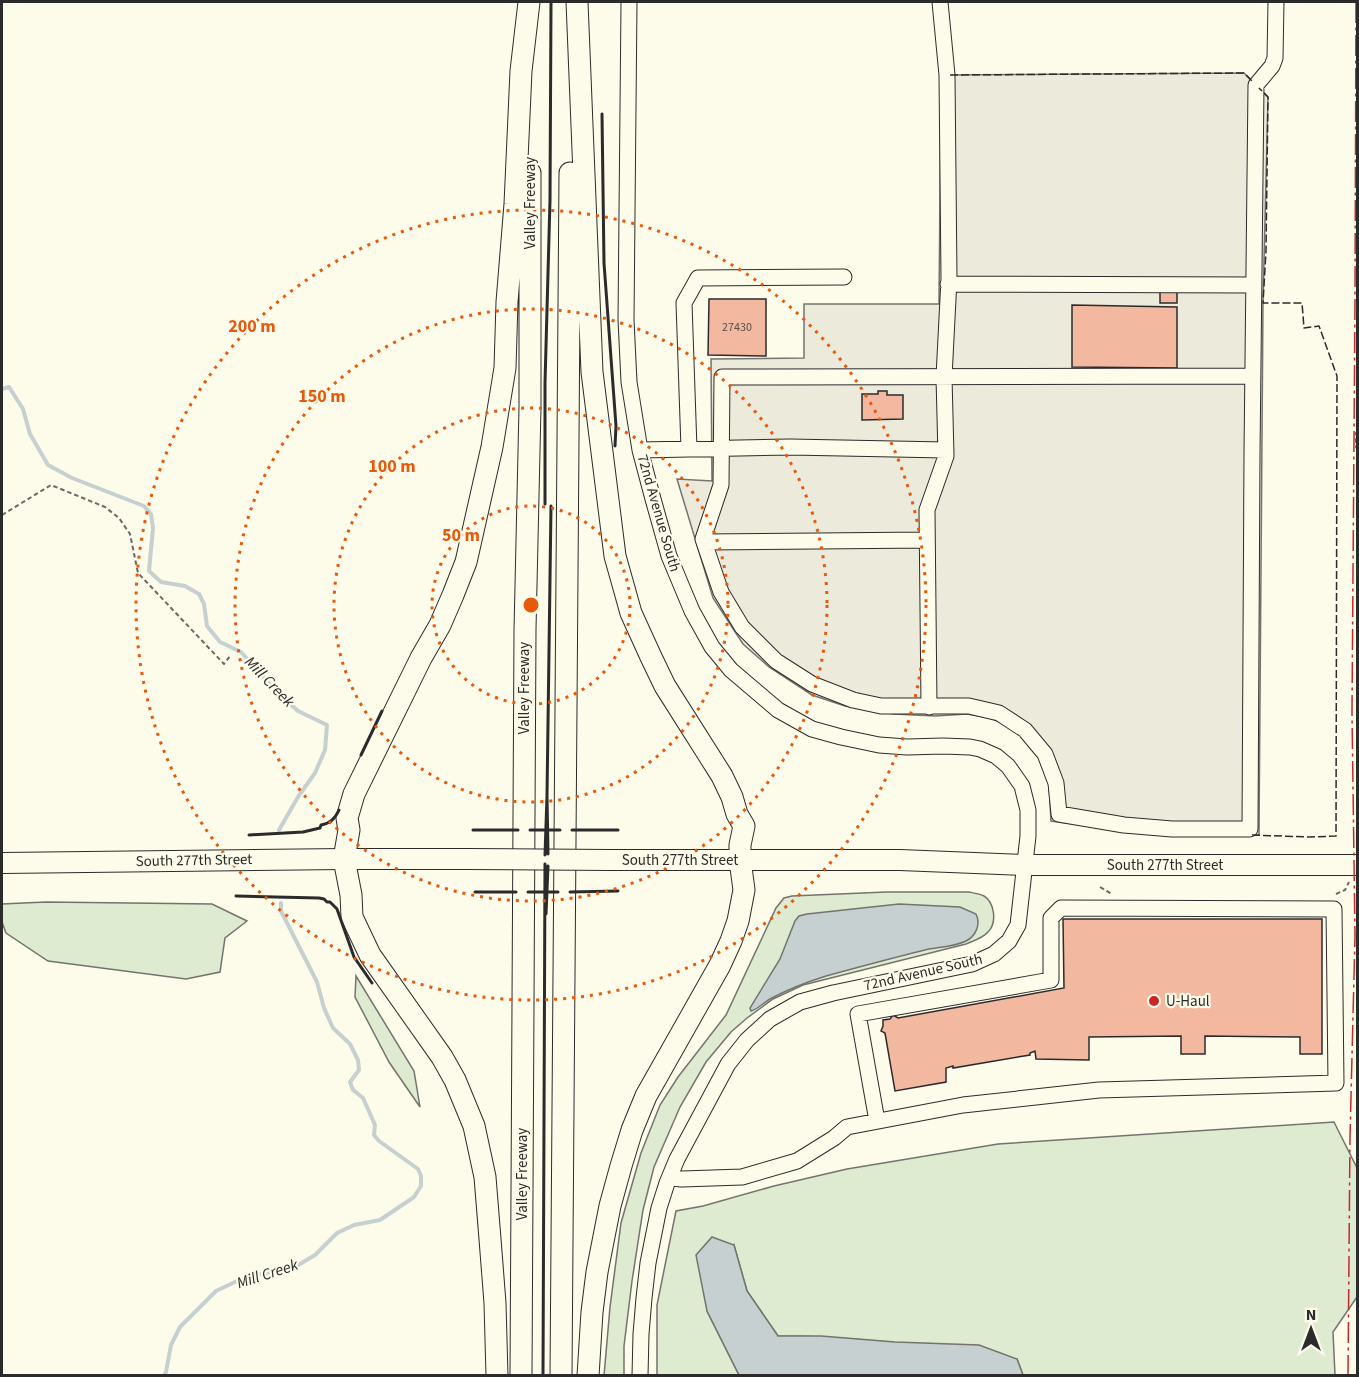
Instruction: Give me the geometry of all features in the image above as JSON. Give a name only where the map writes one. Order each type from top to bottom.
[{"type":"highway","points":[[497,1376],[495,1303],[488,1208],[474,1126],[455,1080],[442,1057],[370,955],[357,930],[352,917],[351,894],[344,859],[349,830],[347,818],[354,794],[440,625],[466,562],[492,447],[504,368],[521,71],[531,2]]},
{"type":"highway","name":"Valley Freeway","points":[[521,1376],[525,642],[530,407],[531,2]]},
{"type":"highway","points":[[561,1376],[572,2]]},
{"type":"highway","points":[[577,2],[592,372],[615,556],[632,613],[651,657],[665,686],[722,776],[744,826],[740,845],[744,890],[738,921],[731,941],[646,1096],[621,1166],[610,1206],[597,1272],[588,1376]]},
{"type":"main road","name":"South 277th Street","points":[[2,863],[468,859],[900,860],[1025,865],[1358,865]]},
{"type":"street","name":"72nd Avenue South","points":[[629,2],[626,320],[629,382],[640,450],[669,556],[692,611],[712,647],[731,670],[778,710],[812,729],[879,745],[970,747],[989,752],[1019,779],[1025,793],[1028,810],[1028,836],[1020,919],[1009,941],[994,954],[972,964],[800,1002],[770,1019],[747,1040],[728,1064],[677,1159],[659,1208],[648,1263],[641,1334],[640,1376]]},
{"type":"street","points":[[929,707],[927,510],[946,456],[944,377],[948,284],[947,75],[940,2]]},
{"type":"street","points":[[1252,376],[722,377],[721,485],[703,539],[721,592],[742,627],[776,661],[812,684],[853,700],[881,706],[969,706],[999,713],[1025,730],[1045,754],[1056,783],[1059,813],[1124,825],[1172,829],[1250,829],[1256,85],[1272,66],[1275,58],[1276,2]]},
{"type":"street","points":[[689,449],[684,303],[698,278],[844,277]]},
{"type":"street","points":[[948,284],[1254,285]]},
{"type":"street","points":[[640,450],[790,447],[946,450]]},
{"type":"street","points":[[704,542],[927,540]]},
{"type":"street","points":[[670,1178],[742,1177],[796,1161],[834,1138],[846,1127],[963,1105],[1099,1090],[1336,1083],[1334,909],[1060,908],[1051,918],[1051,980],[858,1014],[877,1121]]},
{"type":"street","points":[[929,972],[934,1000]]},
{"type":"path","points":[[1358,432],[1356,433],[1358,450]]},
{"type":"path","points":[[2,515],[51,485],[105,507],[119,518],[130,534],[138,573],[224,664],[230,656]]},
{"type":"green space","points":[[886,892],[979,894],[991,903],[994,913],[993,924],[986,934],[966,944],[803,985],[773,999],[731,1032],[706,1062],[680,1107],[654,1167],[643,1210],[632,1281],[624,1346],[624,1375],[604,1376],[621,1223],[641,1153],[660,1105],[678,1077],[726,1015],[776,908],[784,898]]},
{"type":"green space","points":[[46,902],[212,904],[247,921],[225,938],[220,972],[186,979],[48,961],[6,933],[2,922],[2,904]]},
{"type":"green space","points":[[356,976],[414,1071],[420,1107],[389,1062],[355,997]]},
{"type":"green space","points":[[1334,1122],[1357,1168],[1357,1297],[1333,1332],[1335,1375],[1023,1375],[1017,1359],[868,1340],[778,1336],[747,1291],[734,1245],[707,1311],[739,1375],[657,1376],[657,1305],[676,1211],[847,1169],[998,1144]]},
{"type":"shaded area","points":[[1244,73],[1268,97],[1263,303],[1259,835],[1156,835],[1051,821],[1049,785],[1043,763],[1030,745],[1013,728],[990,718],[967,714],[935,716],[894,714],[845,706],[812,695],[769,667],[743,644],[713,598],[677,479],[712,481],[711,359],[804,358],[804,304],[939,304],[941,75]]},
{"type":"shaded area","points":[[899,904],[960,907],[976,914],[977,929],[970,939],[961,943],[900,956],[805,983],[777,995],[751,1011],[750,1008],[780,959],[799,916]]},
{"type":"shaded area","points":[[712,1237],[734,1245],[747,1291],[778,1336],[821,1336],[979,1345],[1017,1359],[1023,1375],[739,1375],[707,1311],[696,1255]]},
{"type":"building","points":[[1160,292],[1177,292],[1177,303],[1160,303]]},
{"type":"building","points":[[709,299],[766,299],[766,356],[708,355]]},
{"type":"building","points":[[1072,305],[1177,307],[1177,368],[1072,367]]},
{"type":"building","points":[[878,391],[887,391],[887,395],[903,395],[903,419],[862,420],[862,394],[878,394]]},
{"type":"building","name":"U-Haul","points":[[1063,919],[1322,919],[1322,1054],[1300,1054],[1300,1037],[1205,1036],[1205,1054],[1181,1054],[1181,1036],[1089,1037],[1089,1060],[1036,1059],[1035,1051],[1030,1055],[946,1068],[946,1082],[895,1091],[885,1033],[881,1031],[883,1020],[890,1019],[893,1015],[898,1018],[1064,988]]},
{"type":"waterway","name":"Mill Creek","points":[[2,389],[9,387],[23,409],[30,434],[48,465],[72,478],[144,506],[151,514],[153,528],[149,571],[161,582],[185,586],[199,594],[204,604],[207,626],[220,642],[241,652],[276,691],[298,711],[327,725],[325,750],[315,773],[279,830]]},
{"type":"waterway","name":"Mill Creek","points":[[164,1376],[171,1345],[180,1327],[216,1291],[256,1275],[295,1267],[315,1255],[337,1233],[354,1225],[380,1220],[414,1197],[421,1186],[418,1169],[374,1135],[375,1125],[363,1098],[353,1090],[350,1082],[359,1070],[358,1060],[350,1044],[333,1028],[324,1008],[317,982],[281,911],[281,903]]},
{"type":"fence","points":[[950,75],[1244,73],[1253,82]]},
{"type":"fence","points":[[1252,835],[1336,836],[1337,376],[1319,326],[1304,328],[1302,303],[1263,303],[1268,97],[1259,88]]},
{"type":"wall","points":[[545,504],[551,2]]},
{"type":"wall","points":[[602,114],[604,263],[616,426],[615,446]]},
{"type":"wall","points":[[547,796],[551,506]]},
{"type":"wall","points":[[361,755],[382,711]]},
{"type":"wall","points":[[545,855],[547,796],[548,854]]},
{"type":"wall","points":[[249,835],[303,832],[320,828],[321,825],[332,820],[339,810]]},
{"type":"wall","points":[[473,830],[518,830]]},
{"type":"wall","points":[[530,830],[560,830]]},
{"type":"wall","points":[[572,830],[618,830]]},
{"type":"wall","points":[[543,1376],[545,864]]},
{"type":"wall","points":[[546,914],[548,866]]},
{"type":"wall","points":[[570,892],[618,891]]},
{"type":"wall","points":[[475,892],[516,892]]},
{"type":"wall","points":[[528,892],[558,892]]},
{"type":"wall","points":[[236,896],[319,898],[330,902],[337,909],[354,957],[372,983]]},
{"type":"power","points":[[1348,1376],[1350,1137],[1355,936],[1352,712],[1356,2]]},
{"type":"place","name":"U-Haul","points":[[1154,1001]]}]
